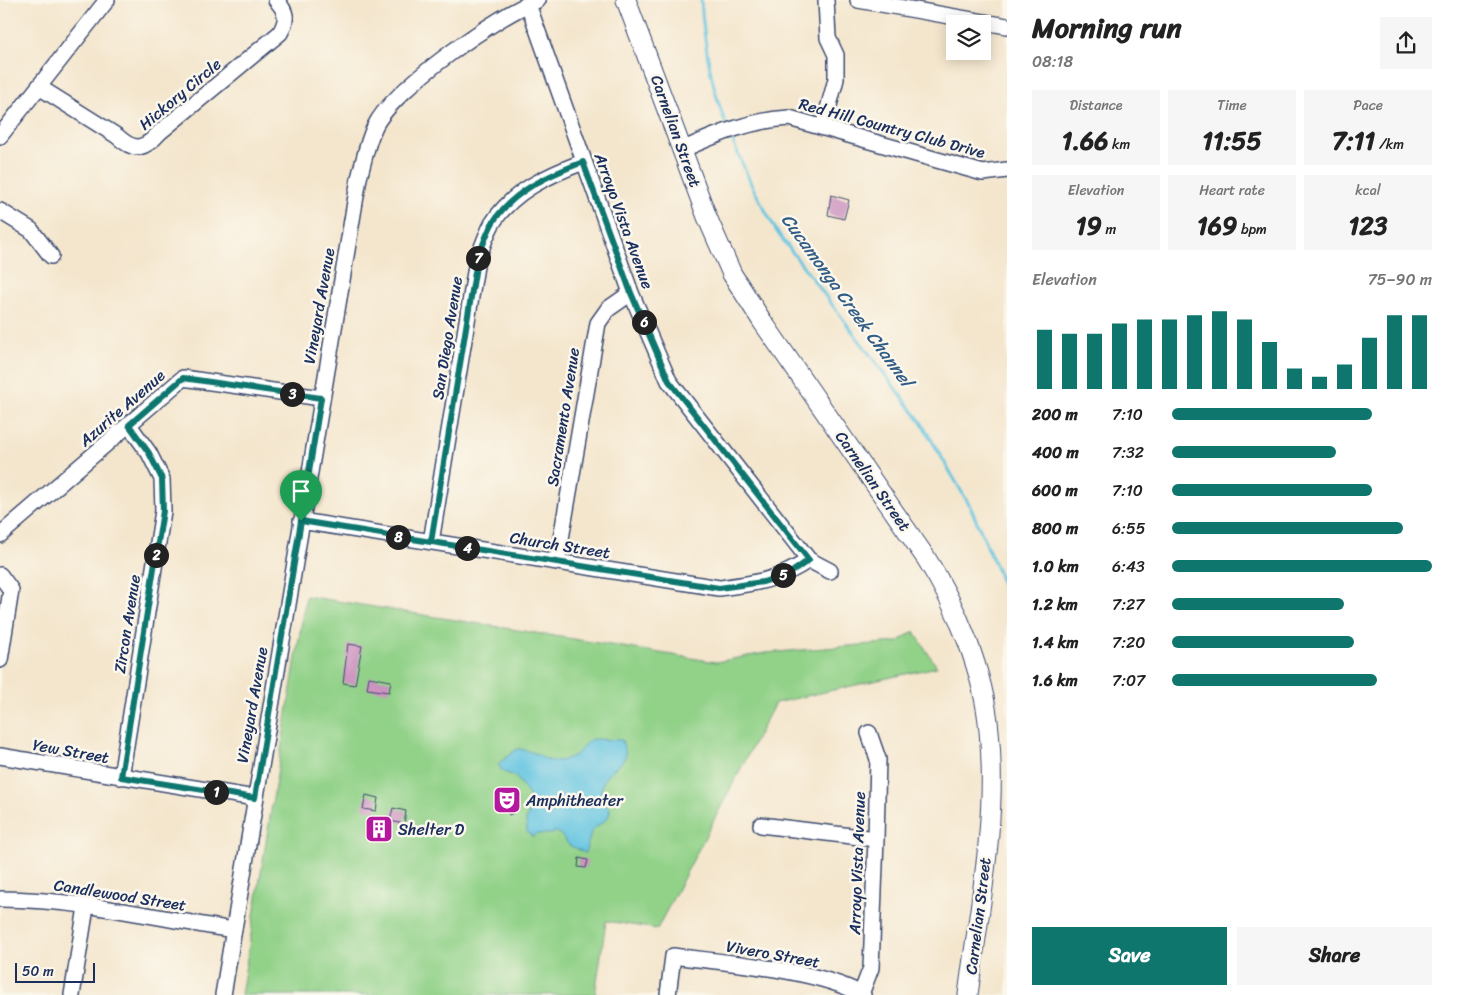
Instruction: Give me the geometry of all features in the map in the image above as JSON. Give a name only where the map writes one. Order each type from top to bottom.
[{"type":"main road","name":"Carnelian Street","points":[[626,0],[684,149],[707,217],[732,274],[762,321],[926,558],[944,587],[964,630],[978,675],[989,729],[992,763],[986,851],[968,995]]},
{"type":"street","points":[[0,136],[107,0]]},
{"type":"street","name":"Hickory Circle","points":[[39,87],[116,136],[126,145],[138,148],[149,145],[160,132],[280,33],[286,22],[285,10],[276,0]]},
{"type":"street","points":[[824,128],[836,79],[836,55],[828,38],[826,0]]},
{"type":"street","points":[[858,0],[1007,26]]},
{"type":"street","name":"Arroyo Vista Avenue","points":[[533,2],[583,162],[631,293],[669,381],[809,560],[830,571]]},
{"type":"street","name":"Vineyard Avenue","points":[[223,995],[359,178],[375,126],[392,103],[413,83],[482,30],[533,2]]},
{"type":"street","name":"Red Hill Country Club Drive","points":[[684,149],[706,139],[765,120],[789,118],[983,173],[1007,170]]},
{"type":"street","name":"San Diego Avenue","points":[[431,542],[477,260],[492,223],[517,196],[546,176],[583,162]]},
{"type":"street","points":[[0,212],[31,230],[51,256]]},
{"type":"street","name":"Sacramento Avenue","points":[[557,562],[598,323],[608,309],[631,293]]},
{"type":"street","name":"Azurite Avenue","points":[[0,535],[183,378],[321,398]]},
{"type":"street","name":"Zircon Avenue","points":[[121,777],[163,511],[162,479],[149,453],[129,425]]},
{"type":"street","name":"Church Street","points":[[301,521],[719,588],[772,579],[789,574],[809,560]]},
{"type":"street","points":[[0,575],[11,590],[0,660]]},
{"type":"street","name":"Arroyo Vista Avenue","points":[[862,994],[871,968],[876,839],[878,759],[869,733]]},
{"type":"street","name":"Yew Street","points":[[0,756],[255,798]]},
{"type":"street","points":[[761,825],[876,839]]},
{"type":"street","name":"Candlewood Street","points":[[0,900],[25,899],[234,930]]},
{"type":"street","points":[[72,995],[86,907]]},
{"type":"street","name":"Vivero Street","points":[[668,995],[674,956],[754,966],[817,978],[862,994]]},
{"type":"green space","points":[[306,596],[716,662],[765,653],[897,642],[914,631],[937,667],[775,703],[657,929],[606,921],[595,995],[241,995]]},
{"type":"water","points":[[592,739],[622,740],[626,755],[624,760],[608,774],[602,785],[601,793],[604,796],[604,804],[610,808],[609,816],[592,830],[585,853],[569,845],[560,834],[554,831],[553,834],[536,834],[533,837],[527,832],[526,820],[533,801],[516,777],[502,771],[498,764],[517,749],[527,750],[551,761],[565,759],[575,755]]},
{"type":"building","points":[[831,195],[849,200],[844,219],[828,215]]},
{"type":"building","points":[[348,644],[362,646],[355,685],[343,683]]},
{"type":"building","points":[[369,677],[391,681],[389,692],[367,689]]},
{"type":"building","name":"Amphitheater","points":[[506,790],[515,806],[515,812],[509,815],[499,793]]},
{"type":"building","points":[[366,795],[378,798],[376,811],[363,809]]},
{"type":"building","points":[[393,808],[406,811],[404,824],[390,821]]},
{"type":"building","name":"Shelter D","points":[[374,821],[387,824],[384,837],[371,834]]},
{"type":"building","points":[[579,858],[588,860],[586,868],[578,867]]},
{"type":"waterway","name":"Cucamonga Creek Channel","points":[[701,0],[709,65],[721,112],[727,127]]},
{"type":"waterway","name":"Cucamonga Creek Channel","points":[[730,135],[752,186],[777,232],[921,422],[970,506],[999,574],[1007,603]]},
{"type":"place","name":"Amphitheater","points":[[507,800]]},
{"type":"place","name":"Shelter D","points":[[379,829]]},
{"type":"route","points":[[301,521],[255,798],[121,777],[163,511],[162,479],[149,453],[129,425],[183,378],[321,398],[301,521],[431,542],[719,588],[763,582],[789,574],[809,560],[669,381],[631,293],[583,162],[546,176],[517,196],[492,223],[477,260],[431,542],[366,531],[301,521]]}]
